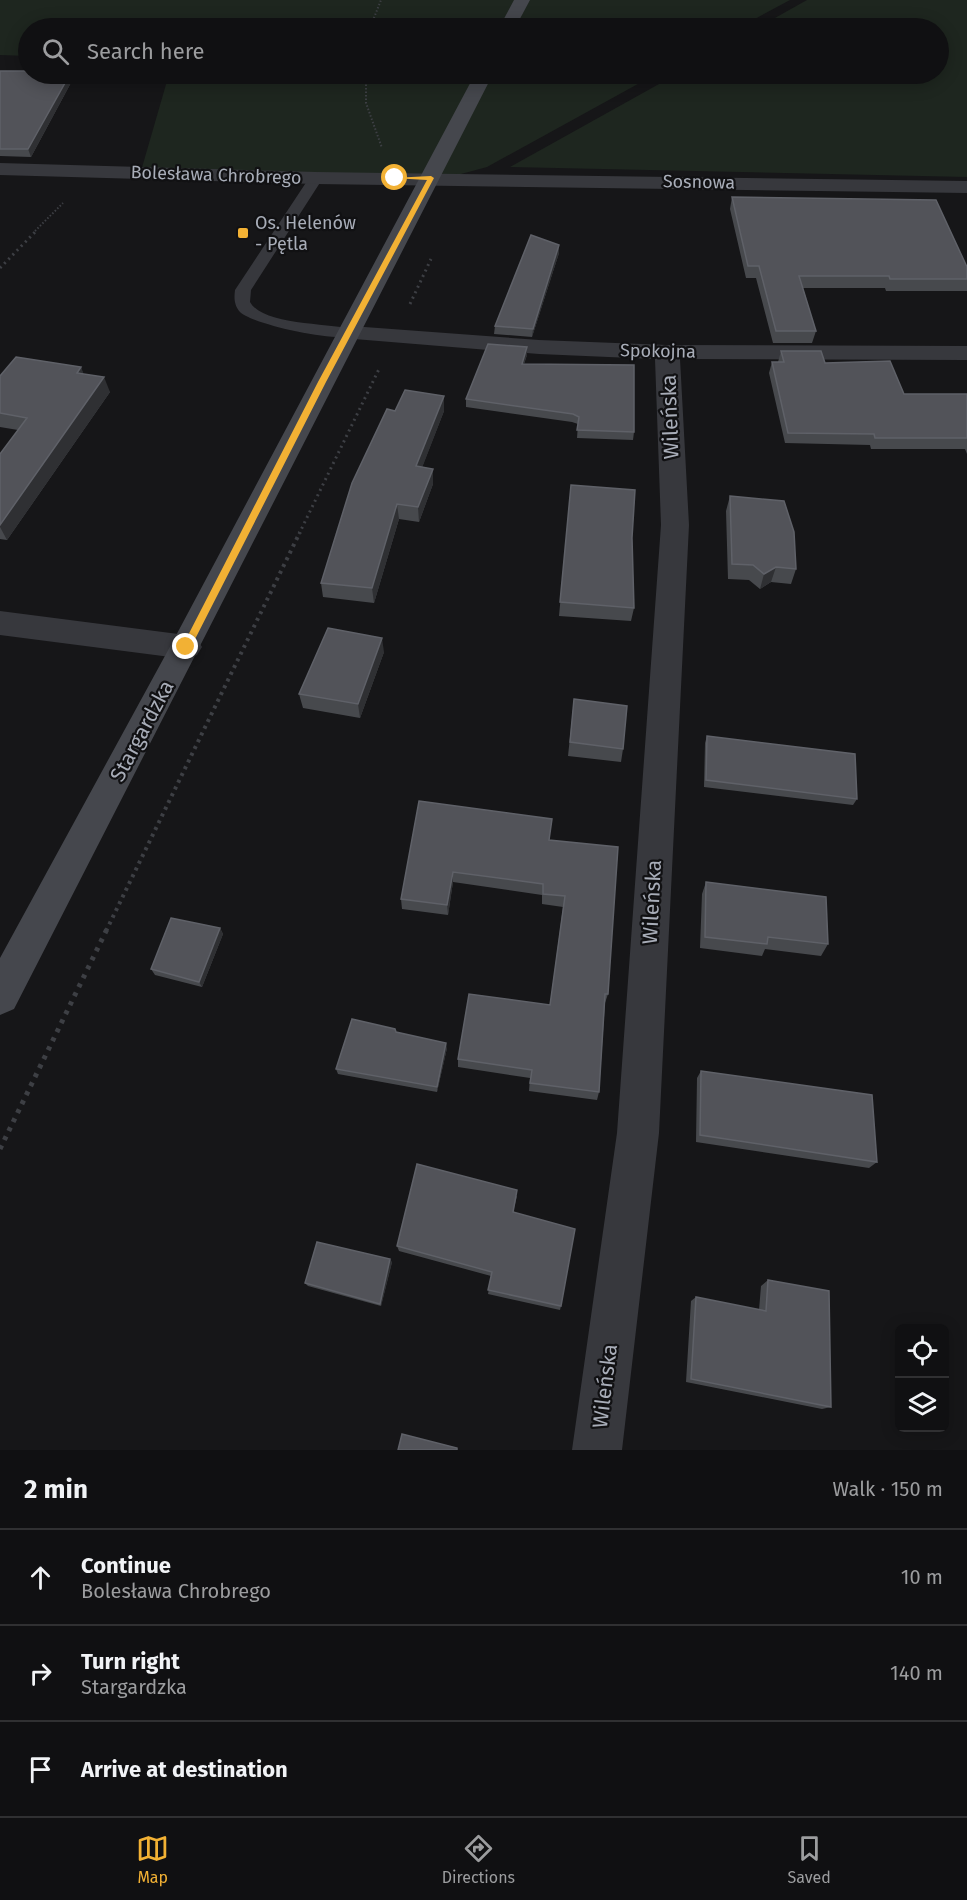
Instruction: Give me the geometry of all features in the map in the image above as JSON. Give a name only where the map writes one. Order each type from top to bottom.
[{"type":"street","points":[[512,18],[522,0]]},
{"type":"street","name":"Stargardzka","points":[[0,996],[186,647],[322,382],[351,333],[479,84]]},
{"type":"street","name":"Bolesława Chrobrego","points":[[0,169],[316,178],[431,178]]},
{"type":"street","name":"Sosnowa","points":[[431,178],[967,187]]},
{"type":"street","name":"Spokojna","points":[[351,333],[396,334],[539,347],[667,352],[967,353]]},
{"type":"street","name":"Wileńska","points":[[597,1450],[638,1133],[675,525],[667,352]]},
{"type":"street","points":[[0,623],[186,647]]},
{"type":"lane","points":[[316,178],[243,290],[241,299],[243,307],[250,314],[268,321],[351,333]]},
{"type":"path","points":[[374,18],[381,0]]},
{"type":"path","points":[[366,84],[366,103],[377,138],[395,178]]},
{"type":"path","points":[[0,268],[76,189],[104,172]]},
{"type":"path","points":[[0,1149],[2,1139],[435,250]]},
{"type":"shaded area","points":[[0,0],[790,0],[757,18],[18,18],[18,56],[0,55]]},
{"type":"shaded area","points":[[807,0],[967,0],[967,177],[510,167],[659,84],[949,84],[949,18],[775,18]]},
{"type":"shaded area","points":[[166,84],[638,84],[487,167],[461,174],[316,178],[141,171]]},
{"type":"building","points":[[0,71],[18,71],[18,84],[64,84],[28,149],[0,149]]},
{"type":"building","points":[[732,197],[936,200],[967,267],[967,279],[799,276],[816,331],[776,331],[759,266],[748,266]]},
{"type":"building","points":[[531,235],[559,245],[533,329],[495,326]]},
{"type":"building","points":[[488,344],[527,347],[522,364],[634,365],[634,432],[577,430],[579,417],[573,414],[466,399]]},
{"type":"building","points":[[781,351],[821,351],[825,363],[890,361],[904,394],[967,394],[967,438],[875,438],[874,434],[788,433],[772,362],[784,362]]},
{"type":"building","points":[[16,357],[81,367],[77,373],[104,377],[0,525],[0,454],[27,418],[0,413],[0,376]]},
{"type":"building","points":[[405,390],[444,396],[416,466],[433,469],[418,507],[397,504],[372,588],[321,583],[352,483],[387,409],[395,411]]},
{"type":"building","points":[[571,485],[635,490],[632,538],[634,608],[560,602]]},
{"type":"building","points":[[730,496],[784,501],[794,532],[796,569],[776,567],[764,574],[753,565],[732,564]]},
{"type":"building","points":[[328,628],[382,638],[358,704],[299,694]]},
{"type":"building","points":[[574,699],[627,706],[623,749],[570,742]]},
{"type":"building","points":[[707,736],[855,754],[857,799],[706,780]]},
{"type":"building","points":[[419,801],[552,819],[549,840],[618,847],[599,1092],[530,1083],[532,1070],[458,1059],[469,994],[550,1005],[565,896],[543,894],[543,884],[453,872],[447,905],[401,899]]},
{"type":"building","points":[[706,882],[826,897],[828,944],[768,937],[767,944],[705,937]]},
{"type":"building","points":[[171,918],[220,928],[199,982],[151,969]]},
{"type":"building","points":[[352,1019],[446,1043],[437,1087],[336,1069]]},
{"type":"building","points":[[701,1071],[872,1095],[877,1162],[700,1135]]},
{"type":"building","points":[[417,1164],[517,1190],[513,1212],[575,1229],[561,1306],[488,1290],[492,1272],[397,1246]]},
{"type":"building","points":[[317,1242],[390,1259],[380,1304],[305,1283]]},
{"type":"building","points":[[768,1280],[829,1291],[831,1407],[691,1379],[696,1297],[766,1311]]},
{"type":"building","points":[[402,1434],[457,1448],[457,1450],[398,1450]]},
{"type":"place","name":"Os. Helenów - Pętla","points":[[243,233]]},
{"type":"route","points":[[186,647],[322,382],[351,333],[431,178],[395,178]]}]
